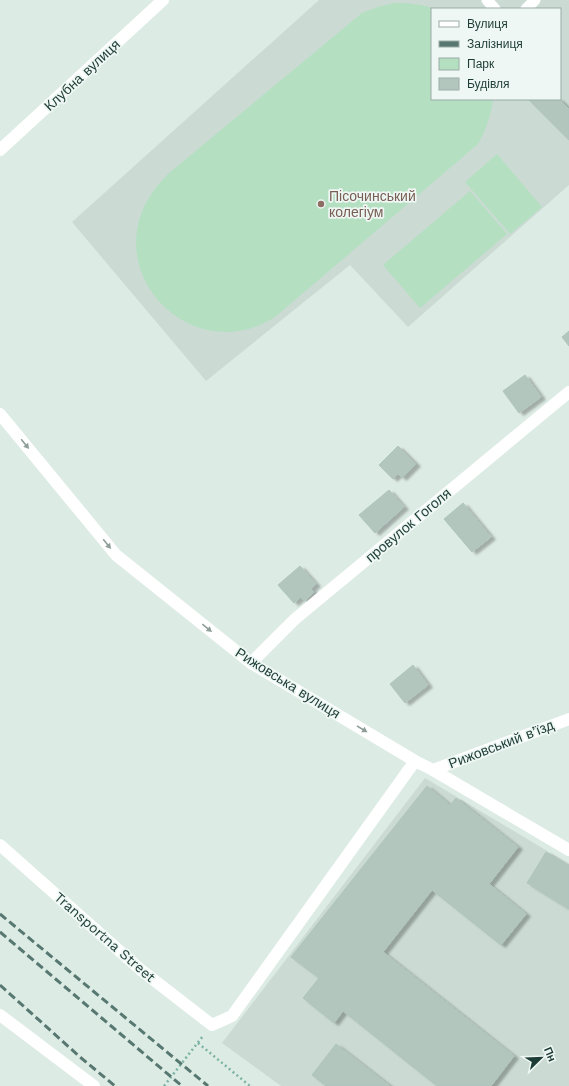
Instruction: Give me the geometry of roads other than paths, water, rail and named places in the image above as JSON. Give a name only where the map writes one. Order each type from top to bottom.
[{"type":"street","name":"Клубна вулиця","points":[[0,150],[163,0]]},
{"type":"street","name":"провулок Гоголя","points":[[251,663],[296,619],[569,392]]},
{"type":"street","name":"Рижовська вулиця","points":[[0,414],[116,555],[251,663],[415,761],[433,770],[569,850]]},
{"type":"street","name":"Рижовський в’їзд","points":[[433,770],[569,719]]},
{"type":"street","name":"Transportna Street","points":[[0,846],[141,970],[212,1025],[232,1016],[415,761]]},
{"type":"street","points":[[0,1015],[94,1086]]},
{"type":"lane","points":[[487,0],[494,8]]},
{"type":"lane","points":[[527,8],[535,0]]},
{"type":"railway","points":[[0,914],[208,1086]]},
{"type":"railway","points":[[0,932],[182,1086]]},
{"type":"railway","points":[[0,985],[80,1057],[115,1086]]},
{"type":"place","name":"Пісочинський колегіум","points":[[321,204]]}]
